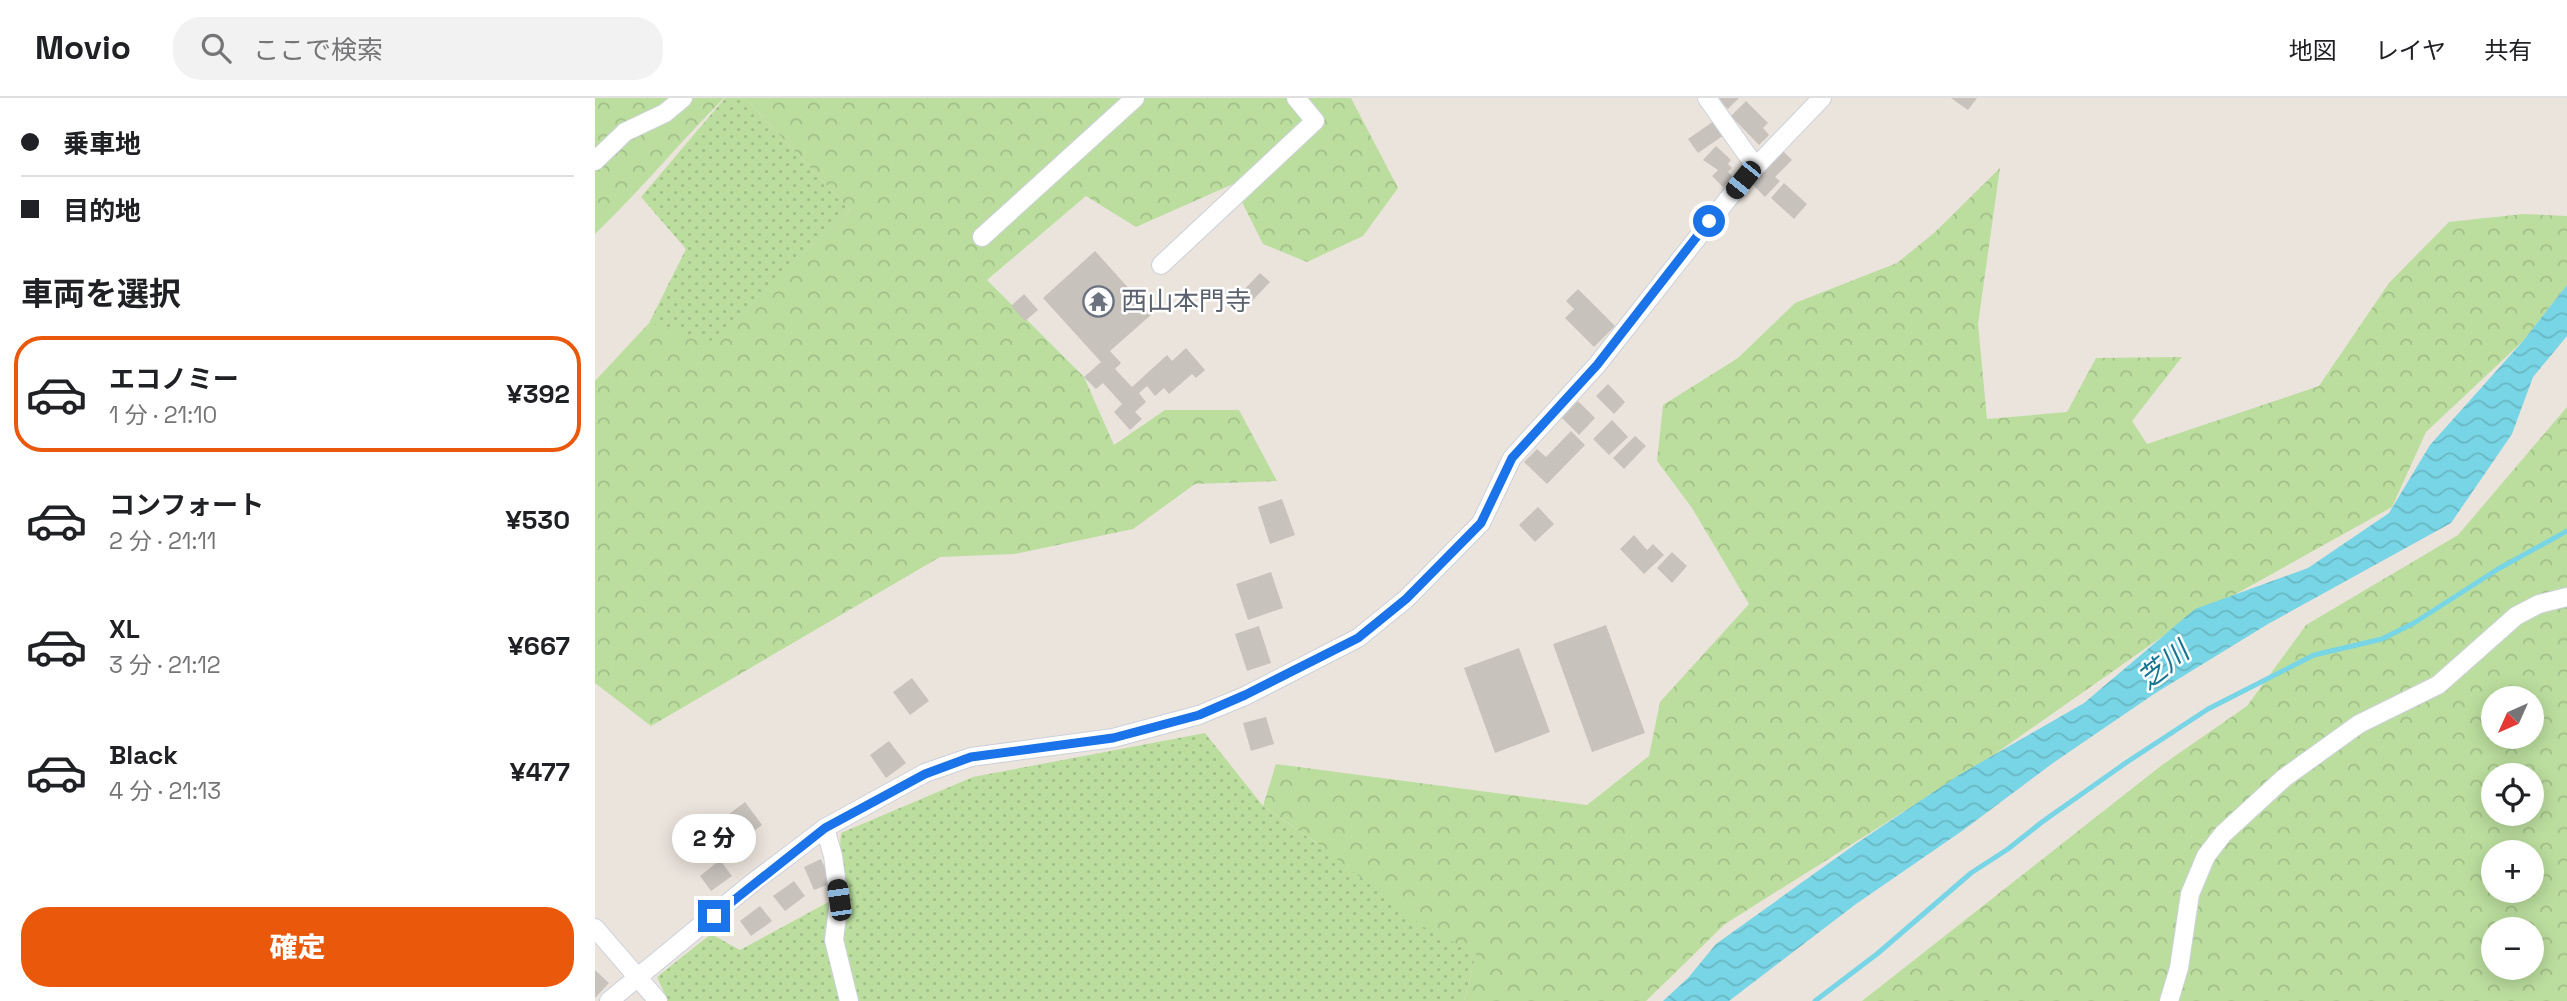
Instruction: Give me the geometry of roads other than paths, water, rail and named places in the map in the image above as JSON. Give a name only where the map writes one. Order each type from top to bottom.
[{"type":"street","points":[[595,161],[625,132],[665,113],[683,98]]},
{"type":"street","points":[[982,237],[1135,98]]},
{"type":"street","points":[[1161,265],[1315,121],[1296,98]]},
{"type":"street","points":[[1707,98],[1755,166]]},
{"type":"street","points":[[609,1001],[751,884],[825,828],[925,774],[971,757],[1113,738],[1199,715],[1358,638],[1406,599],[1481,523],[1512,458],[1597,365],[1755,166],[1822,98]]},
{"type":"street","points":[[2169,1001],[2179,968],[2190,894],[2206,856],[2223,834],[2284,778],[2359,724],[2438,685],[2516,616],[2539,604],[2567,597]]},
{"type":"street","points":[[825,828],[833,856],[839,900],[834,940],[849,1001]]},
{"type":"street","points":[[595,928],[658,1001]]},
{"type":"water","name":"芝川","points":[[2567,285],[2567,336],[2533,377],[2512,434],[2451,523],[2268,624],[2154,694],[1856,904],[1729,1001],[1663,1001],[1688,978],[1716,944],[1857,843],[1959,775],[2084,703],[2195,609],[2308,568],[2389,513],[2430,445],[2523,341]]},
{"type":"waterway","points":[[1815,1001],[1877,954],[1971,873],[2127,762],[2208,709],[2314,655],[2382,639],[2414,623],[2498,569],[2567,531]]},
{"type":"place","name":"西山本門寺","points":[[1098,301]]}]
